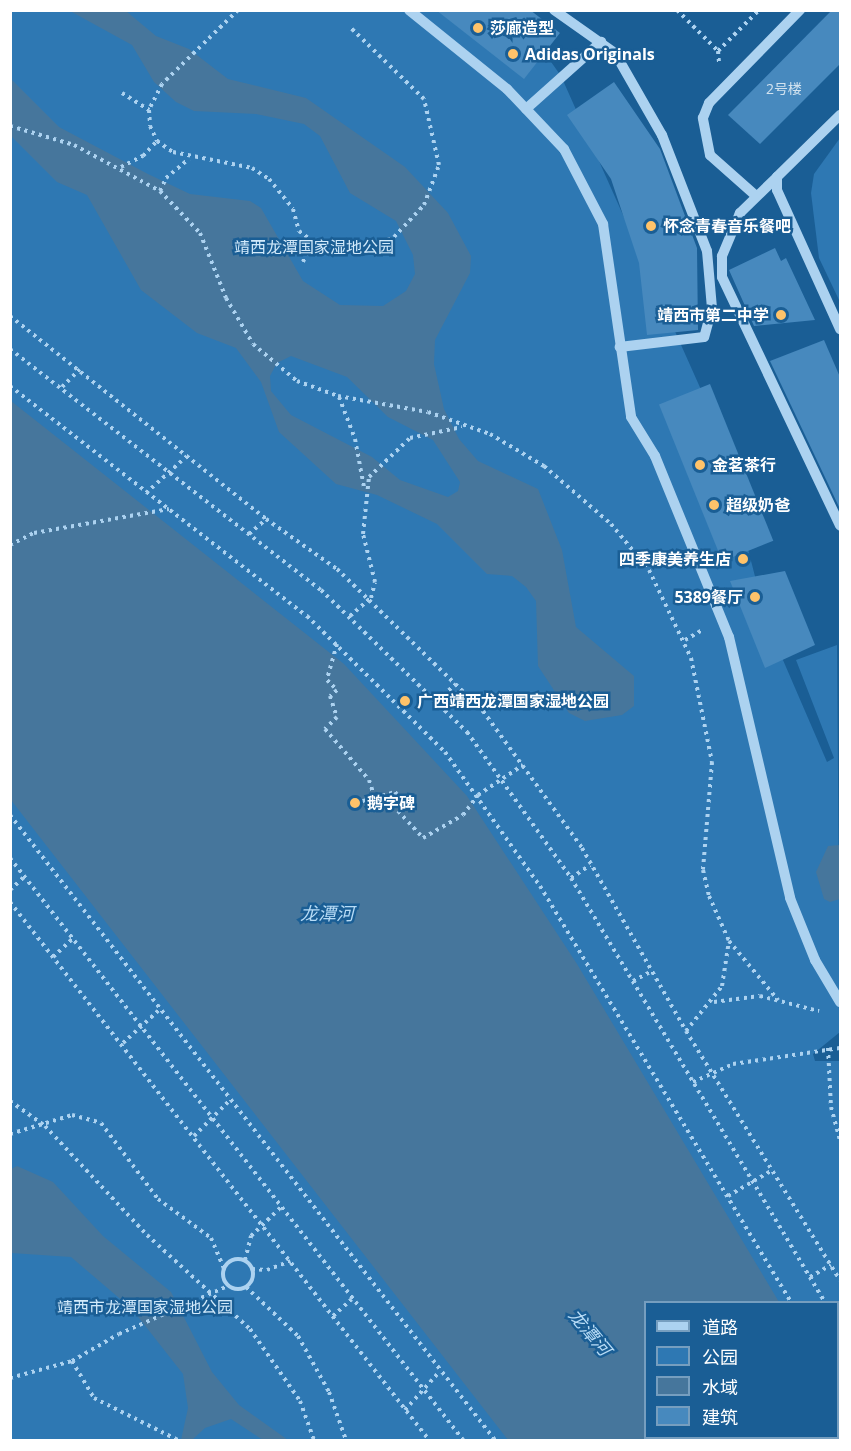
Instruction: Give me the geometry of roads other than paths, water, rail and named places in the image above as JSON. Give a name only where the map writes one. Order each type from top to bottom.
[{"type":"street","points":[[408,10],[526,109],[564,149],[603,224],[631,417],[655,456],[733,650],[796,919],[840,1002]]},
{"type":"street","points":[[554,10],[602,42],[647,105],[687,192],[707,251],[712,308],[704,337],[620,347]]},
{"type":"street","points":[[755,195],[710,155],[703,118],[709,103],[800,10]]},
{"type":"street","points":[[526,109],[602,42]]},
{"type":"street","points":[[840,115],[777,177],[755,195],[730,235],[722,277],[840,525]]},
{"type":"street","points":[[777,177],[782,207],[840,329]]},
{"type":"water","points":[[70,11],[126,11],[156,36],[189,49],[228,79],[306,98],[405,167],[448,213],[471,256],[470,273],[435,340],[434,364],[444,409],[459,439],[478,461],[538,489],[562,550],[576,627],[634,676],[634,706],[622,715],[585,721],[569,713],[538,666],[536,601],[526,587],[512,576],[487,574],[437,524],[377,495],[336,484],[279,432],[261,382],[236,348],[197,333],[141,290],[87,195],[57,182],[11,136],[11,79],[59,127],[148,174],[190,194],[250,201],[261,208],[303,281],[340,305],[383,306],[406,291],[415,274],[413,255],[396,221],[350,193],[320,136],[304,124],[256,114],[194,111],[176,102],[154,82],[132,45]],"holes":[[[291,356],[347,377],[388,417],[433,440],[460,482],[458,491],[448,497],[400,480],[372,457],[291,415],[271,391],[270,376],[277,363]]]},
{"type":"water","name":"龙潭河","points":[[11,401],[344,664],[467,796],[577,964],[778,1301],[644,1301],[644,1439],[839,1439],[839,1424],[840,1440],[508,1440],[11,800]]},
{"type":"water","points":[[840,845],[840,899],[830,902],[824,899],[816,872],[828,846]]},
{"type":"water","points":[[17,1166],[53,1182],[103,1236],[171,1292],[212,1372],[239,1405],[288,1440],[263,1440],[231,1419],[205,1428],[192,1440],[181,1440],[188,1408],[183,1374],[132,1309],[71,1257],[11,1253],[11,1169]]},
{"type":"place","name":"莎廊造型","points":[[478,28]]},
{"type":"place","name":"Adidas Originals","points":[[513,54]]},
{"type":"place","name":"怀念青春音乐餐吧","points":[[651,226]]},
{"type":"place","name":"靖西市第二中学","points":[[781,315]]},
{"type":"place","name":"金茗茶行","points":[[700,465]]},
{"type":"place","name":"超级奶爸","points":[[714,505]]},
{"type":"place","name":"四季康美养生店","points":[[743,559]]},
{"type":"place","name":"5389餐厅","points":[[755,597]]},
{"type":"place","name":"广西靖西龙潭国家湿地公园","points":[[405,701]]},
{"type":"place","name":"鹅字碑","points":[[355,803]]},
{"type":"park label","name":"靖西龙潭国家湿地公园","points":[[314,247]]},
{"type":"park label","name":"靖西市龙潭国家湿地公园","points":[[145,1307]]}]
